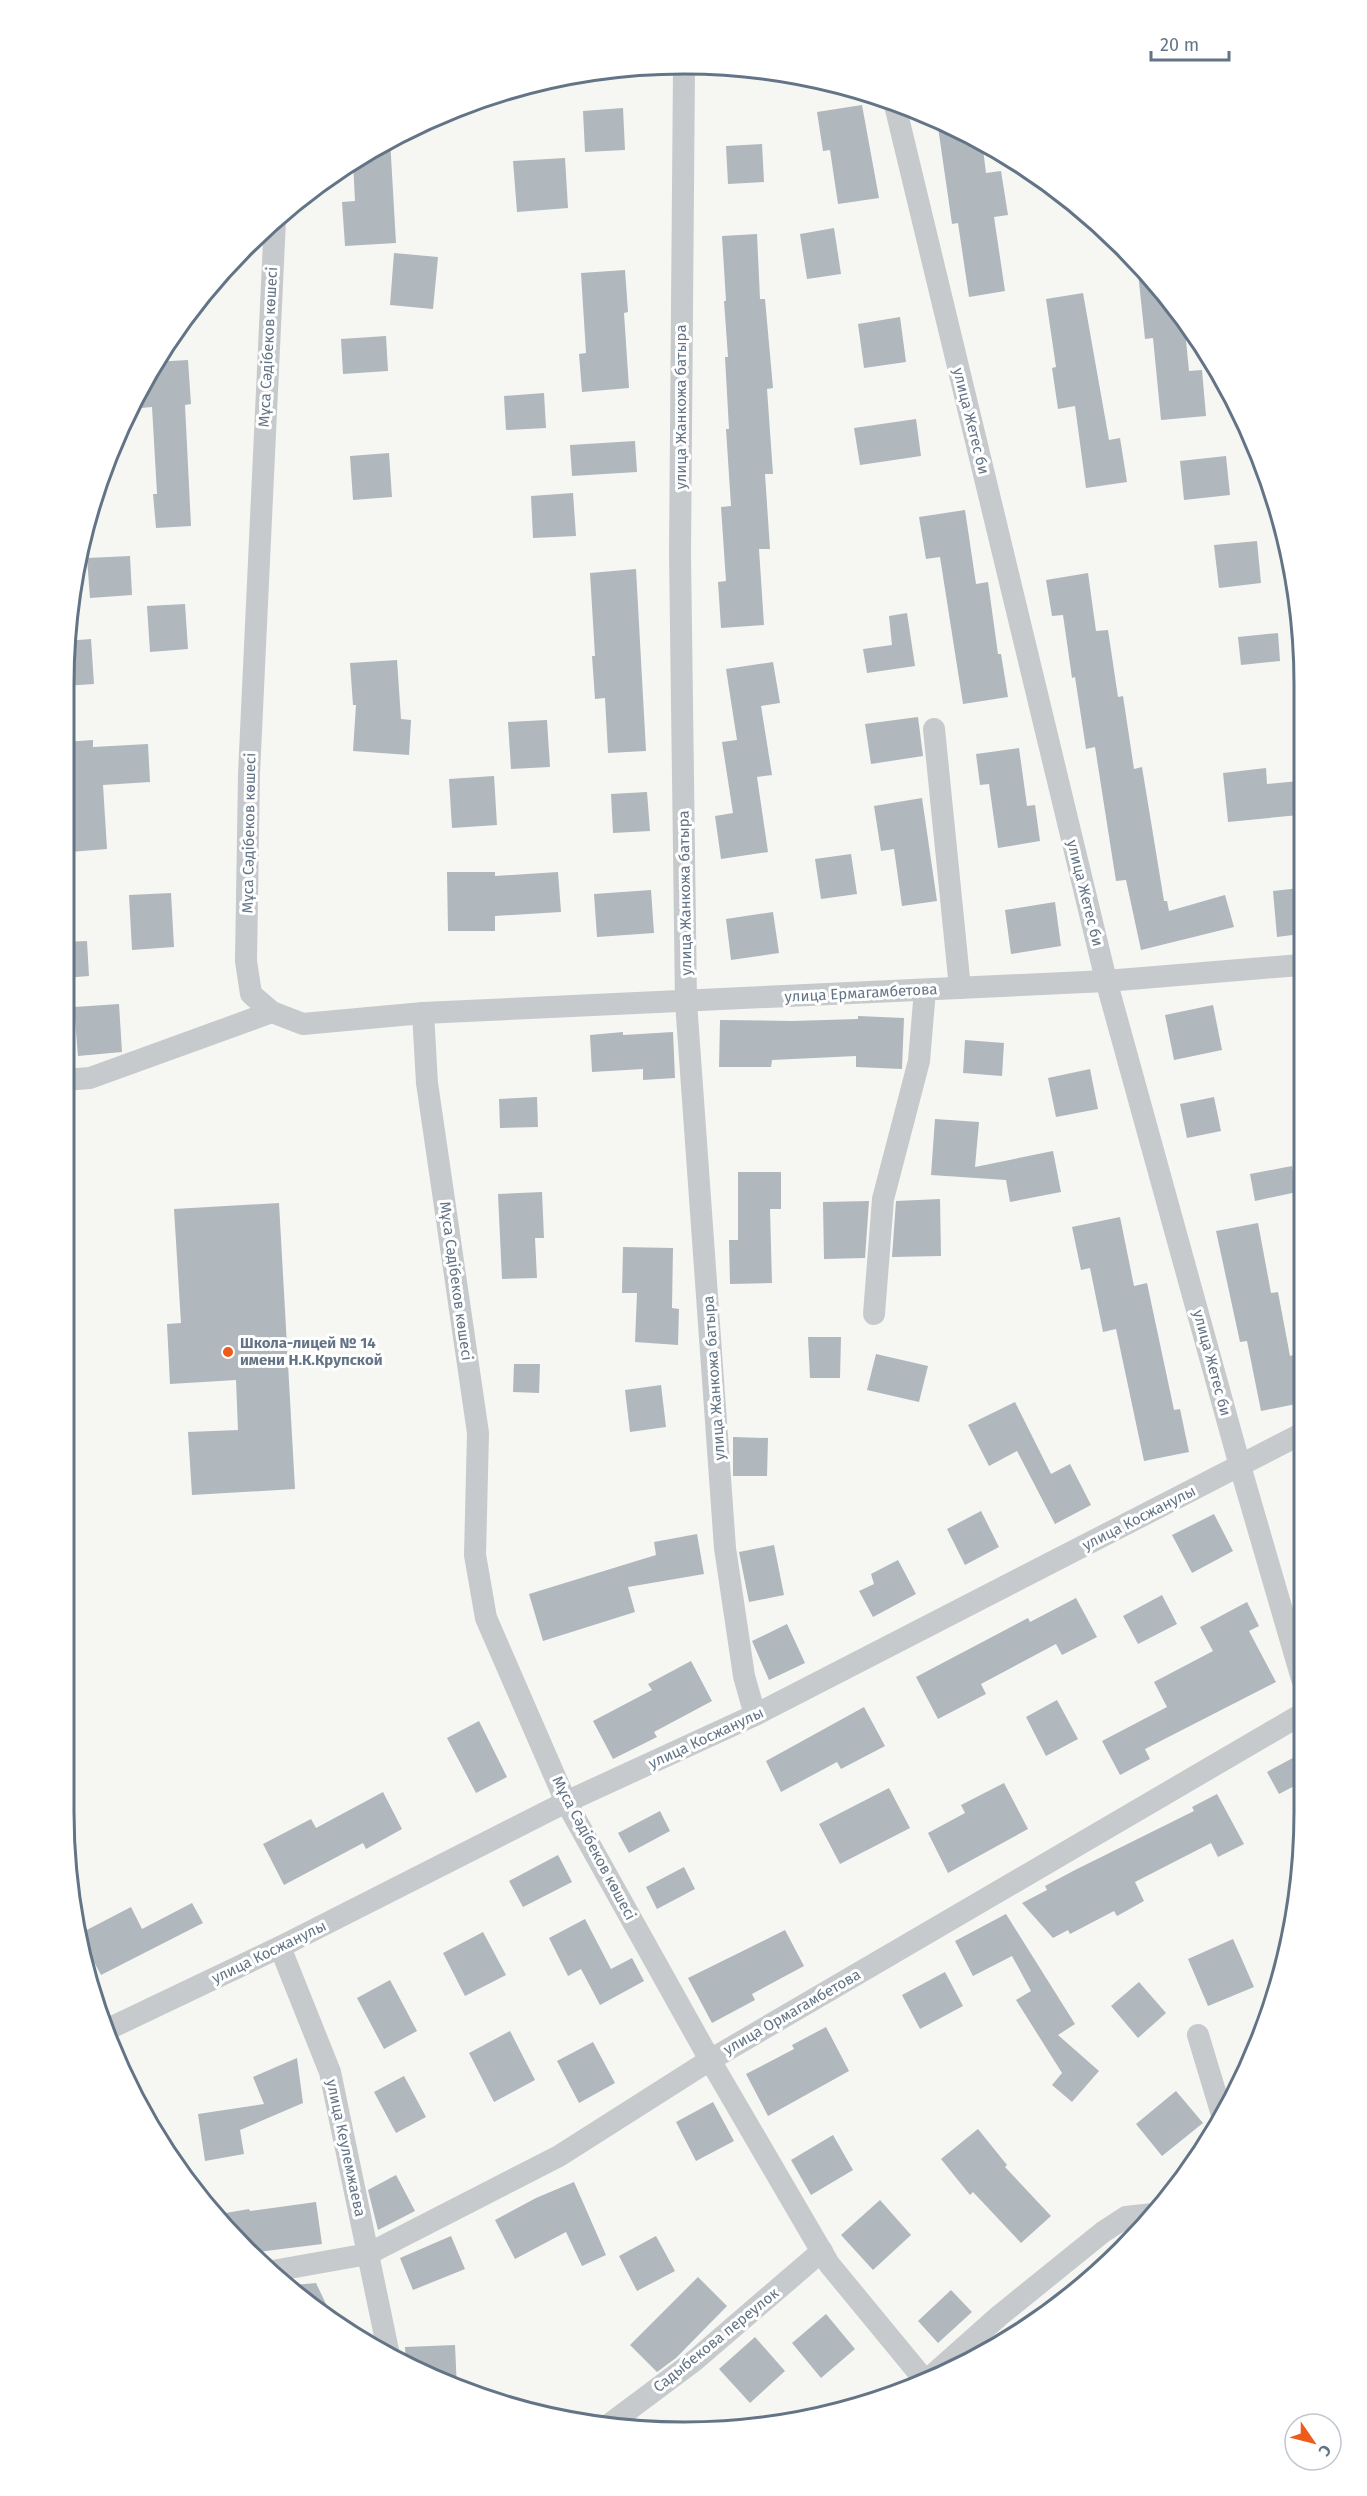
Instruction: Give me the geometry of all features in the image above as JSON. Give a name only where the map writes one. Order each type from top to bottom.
[{"type":"street","name":"улица Жанкожа батыра","points":[[684,74],[680,553],[686,1002],[725,1548],[744,1676],[755,1715]]},
{"type":"street","name":"улица Жетес би","points":[[897,112],[1106,981],[1240,1466],[1294,1652]]},
{"type":"street","name":"Мұса Сәдібеков көшесі","points":[[274,231],[249,762],[246,961],[251,994],[272,1012],[303,1024],[423,1014],[427,1083],[478,1433],[475,1555],[486,1618],[566,1802],[710,2060],[830,2264],[921,2374]]},
{"type":"street","points":[[934,729],[960,988]]},
{"type":"street","name":"улица Ермагамбетова","points":[[423,1014],[1106,981],[1294,965]]},
{"type":"street","points":[[874,1314],[883,1199],[919,1060],[925,990]]},
{"type":"street","points":[[74,1079],[90,1078],[272,1012]]},
{"type":"street","name":"улица Косжанулы","points":[[113,2027],[280,1947],[566,1802],[755,1715],[1294,1438]]},
{"type":"street","name":"улица Ормагамбетова","points":[[280,2270],[368,2254],[559,2156],[710,2060],[1294,1719]]},
{"type":"street","name":"улица Кеулемжаева","points":[[280,1947],[330,2072],[387,2346]]},
{"type":"street","points":[[1198,2035],[1219,2105]]},
{"type":"street","points":[[949,2362],[999,2316],[1103,2232],[1126,2217],[1142,2215]]},
{"type":"street","name":"Садыбекова переулок","points":[[617,2418],[694,2361],[822,2251]]},
{"type":"building","points":[[862,105],[879,198],[838,204],[830,150],[823,151],[817,112]]},
{"type":"building","points":[[623,108],[625,150],[585,152],[583,111]]},
{"type":"building","points":[[938,129],[983,152],[986,173],[1001,171],[1008,215],[994,217],[1005,291],[969,297],[958,223],[952,224]]},
{"type":"building","points":[[762,144],[764,182],[728,184],[726,146]]},
{"type":"building","points":[[391,149],[396,243],[345,246],[342,202],[355,201],[353,171]]},
{"type":"building","points":[[565,158],[568,208],[517,212],[513,161]]},
{"type":"building","points":[[834,228],[841,274],[807,279],[800,234]]},
{"type":"building","points":[[757,234],[760,299],[765,299],[773,388],[767,389],[773,474],[765,474],[770,549],[759,549],[764,625],[721,628],[718,582],[726,581],[721,507],[731,506],[726,429],[729,429],[725,357],[728,357],[722,236]]},
{"type":"building","points":[[394,253],[438,257],[433,309],[390,305]]},
{"type":"building","points":[[625,270],[628,312],[624,313],[629,388],[582,392],[579,354],[586,353],[581,273]]},
{"type":"building","points":[[1138,277],[1186,338],[1189,371],[1202,370],[1206,416],[1161,420],[1153,338],[1145,339]]},
{"type":"building","points":[[1083,293],[1109,440],[1120,438],[1127,482],[1086,488],[1075,406],[1058,409],[1052,368],[1056,367],[1046,299]]},
{"type":"building","points":[[900,317],[906,362],[864,368],[858,324]]},
{"type":"building","points":[[386,336],[388,371],[343,374],[341,339]]},
{"type":"building","points":[[188,360],[191,404],[185,405],[191,526],[156,528],[153,494],[157,494],[152,407],[141,408],[141,405],[166,361]]},
{"type":"building","points":[[544,393],[546,428],[506,430],[504,396]]},
{"type":"building","points":[[916,419],[921,456],[860,465],[854,428]]},
{"type":"building","points":[[635,441],[637,472],[572,476],[570,445]]},
{"type":"building","points":[[389,453],[392,497],[353,500],[350,456]]},
{"type":"building","points":[[1226,456],[1230,495],[1184,500],[1180,461]]},
{"type":"building","points":[[573,493],[576,536],[533,538],[531,496]]},
{"type":"building","points":[[965,510],[976,584],[988,582],[998,654],[1001,654],[1008,697],[963,704],[940,557],[926,559],[919,517]]},
{"type":"building","points":[[1257,541],[1261,583],[1219,588],[1214,545]]},
{"type":"building","points":[[130,556],[132,595],[90,598],[87,558]]},
{"type":"building","points":[[636,569],[646,751],[608,753],[605,698],[595,699],[590,573]]},
{"type":"building","points":[[1088,573],[1096,631],[1108,630],[1118,697],[1123,696],[1134,769],[1142,767],[1164,901],[1167,901],[1169,911],[1225,895],[1234,927],[1141,950],[1126,880],[1116,881],[1095,747],[1086,749],[1063,615],[1052,616],[1046,580]]},
{"type":"building","points":[[185,604],[188,649],[150,652],[147,606]]},
{"type":"building","points":[[907,613],[915,666],[867,673],[863,649],[892,645],[889,616]]},
{"type":"building","points":[[1278,633],[1280,661],[1241,665],[1238,637]]},
{"type":"building","points":[[91,639],[94,684],[74,685],[75,640]]},
{"type":"building","points":[[397,660],[401,719],[411,720],[409,755],[353,751],[356,705],[353,705],[350,663]]},
{"type":"building","points":[[773,662],[780,703],[761,706],[772,775],[757,777],[768,852],[721,859],[715,816],[733,813],[722,742],[737,740],[726,669]]},
{"type":"building","points":[[918,717],[923,756],[871,764],[865,724]]},
{"type":"building","points":[[547,720],[550,767],[511,769],[508,722]]},
{"type":"building","points":[[93,740],[93,747],[148,744],[150,782],[103,785],[107,849],[74,852],[74,741]]},
{"type":"building","points":[[1019,748],[1027,806],[1035,805],[1040,841],[998,848],[989,784],[980,785],[976,754]]},
{"type":"building","points":[[1266,768],[1267,784],[1294,781],[1294,815],[1228,822],[1223,773]]},
{"type":"building","points":[[494,776],[497,825],[452,828],[449,779]]},
{"type":"building","points":[[647,792],[650,831],[613,833],[611,794]]},
{"type":"building","points":[[922,798],[937,901],[902,906],[894,849],[881,851],[874,806]]},
{"type":"building","points":[[851,854],[857,894],[821,899],[815,859]]},
{"type":"building","points":[[447,872],[495,872],[495,876],[558,872],[561,912],[495,916],[495,931],[448,931]]},
{"type":"building","points":[[1294,889],[1294,935],[1277,937],[1273,891]]},
{"type":"building","points":[[651,890],[654,933],[597,937],[594,894]]},
{"type":"building","points":[[171,893],[174,947],[132,950],[129,895]]},
{"type":"building","points":[[1055,902],[1061,946],[1011,954],[1005,910]]},
{"type":"building","points":[[773,912],[779,953],[731,960],[726,919]]},
{"type":"building","points":[[87,941],[89,976],[74,977],[74,942]]},
{"type":"building","points":[[119,1004],[122,1052],[78,1056],[74,1007]]},
{"type":"building","points":[[1213,1005],[1222,1050],[1174,1060],[1165,1015]]},
{"type":"building","points":[[858,1016],[904,1018],[902,1069],[856,1067],[856,1056],[772,1060],[771,1067],[719,1067],[720,1020],[792,1021],[858,1019]]},
{"type":"building","points":[[623,1032],[623,1035],[673,1032],[675,1078],[643,1080],[643,1069],[592,1072],[590,1035]]},
{"type":"building","points":[[965,1040],[1004,1043],[1002,1076],[963,1073]]},
{"type":"building","points":[[1090,1069],[1098,1109],[1056,1117],[1048,1078]]},
{"type":"building","points":[[537,1097],[538,1127],[500,1128],[499,1099]]},
{"type":"building","points":[[1214,1097],[1221,1131],[1187,1138],[1180,1104]]},
{"type":"building","points":[[935,1119],[979,1122],[975,1167],[1053,1151],[1061,1192],[1010,1202],[1006,1180],[931,1175]]},
{"type":"building","points":[[1292,1166],[1294,1193],[1255,1201],[1250,1174]]},
{"type":"building","points":[[738,1172],[781,1172],[781,1209],[770,1209],[772,1283],[730,1284],[729,1240],[738,1240]]},
{"type":"building","points":[[542,1192],[544,1238],[535,1238],[537,1278],[502,1279],[498,1194]]},
{"type":"building","points":[[940,1199],[941,1256],[892,1257],[896,1201]]},
{"type":"building","points":[[869,1201],[865,1258],[824,1259],[823,1202]]},
{"type":"building","name":"Школа-лицей № 14 имени Н.К.Крупской","points":[[279,1203],[295,1489],[192,1495],[188,1432],[238,1430],[236,1380],[170,1384],[167,1324],[181,1323],[174,1209]]},
{"type":"building","points":[[1120,1217],[1134,1286],[1147,1283],[1174,1410],[1180,1409],[1189,1452],[1144,1461],[1116,1329],[1103,1332],[1090,1268],[1081,1270],[1072,1227]]},
{"type":"building","points":[[1258,1223],[1271,1293],[1278,1292],[1290,1356],[1294,1355],[1294,1404],[1261,1411],[1247,1341],[1240,1342],[1216,1231]]},
{"type":"building","points":[[623,1247],[673,1248],[672,1308],[679,1309],[678,1345],[635,1342],[637,1293],[622,1293]]},
{"type":"building","points":[[808,1337],[841,1337],[840,1378],[810,1378]]},
{"type":"building","points":[[876,1354],[928,1366],[919,1402],[867,1390]]},
{"type":"building","points":[[514,1364],[540,1364],[539,1393],[513,1392]]},
{"type":"building","points":[[661,1385],[666,1427],[630,1432],[625,1390]]},
{"type":"building","points":[[1015,1402],[1051,1474],[1070,1464],[1091,1505],[1055,1524],[1017,1451],[989,1466],[968,1425]]},
{"type":"building","points":[[733,1437],[768,1438],[767,1476],[733,1476]]},
{"type":"building","points":[[981,1511],[999,1547],[965,1565],[947,1529]]},
{"type":"building","points":[[1214,1514],[1233,1551],[1192,1573],[1172,1535]]},
{"type":"building","points":[[697,1534],[704,1574],[628,1587],[635,1612],[543,1641],[529,1594],[656,1555],[654,1542]]},
{"type":"building","points":[[774,1545],[784,1595],[749,1602],[739,1552]]},
{"type":"building","points":[[898,1560],[916,1594],[873,1617],[859,1591],[874,1584],[871,1574]]},
{"type":"building","points":[[1162,1595],[1177,1624],[1138,1644],[1123,1616]]},
{"type":"building","points":[[1076,1598],[1097,1637],[1062,1655],[1056,1644],[981,1684],[986,1694],[938,1719],[916,1677],[1028,1618],[1030,1622]]},
{"type":"building","points":[[1247,1602],[1259,1626],[1249,1631],[1276,1682],[1145,1749],[1150,1759],[1120,1775],[1102,1741],[1167,1707],[1154,1682],[1213,1651],[1200,1627]]},
{"type":"building","points":[[787,1624],[805,1663],[769,1680],[752,1641]]},
{"type":"building","points":[[691,1661],[712,1701],[654,1732],[657,1737],[613,1759],[593,1721],[652,1690],[648,1684]]},
{"type":"building","points":[[1057,1700],[1078,1739],[1046,1756],[1026,1717]]},
{"type":"building","points":[[864,1707],[885,1746],[841,1769],[837,1762],[781,1792],[766,1761]]},
{"type":"building","points":[[479,1721],[507,1777],[476,1793],[447,1738]]},
{"type":"building","points":[[1294,1757],[1294,1786],[1279,1794],[1267,1772]]},
{"type":"building","points":[[1004,1783],[1028,1829],[948,1873],[928,1833],[965,1813],[961,1805]]},
{"type":"building","points":[[889,1788],[910,1828],[840,1864],[819,1824]]},
{"type":"building","points":[[383,1792],[402,1829],[366,1849],[363,1843],[284,1885],[263,1844],[311,1819],[316,1828]]},
{"type":"building","points":[[1217,1794],[1244,1844],[1218,1857],[1211,1843],[1135,1882],[1144,1901],[1117,1916],[1114,1911],[1070,1934],[1068,1930],[1053,1938],[1022,1903],[1047,1890],[1045,1886],[1194,1811],[1192,1807]]},
{"type":"building","points":[[660,1811],[670,1831],[629,1853],[618,1833]]},
{"type":"building","points":[[558,1855],[572,1882],[523,1907],[509,1881]]},
{"type":"building","points":[[684,1867],[695,1889],[657,1909],[646,1887]]},
{"type":"building","points":[[192,1903],[203,1923],[101,1975],[91,1956],[85,1931],[131,1907],[142,1929]]},
{"type":"building","points":[[1006,1914],[1075,2024],[1058,2035],[1099,2071],[1072,2102],[1052,2085],[1062,2073],[1016,2000],[1031,1991],[1012,1956],[973,1976],[955,1941]]},
{"type":"building","points":[[585,1919],[611,1969],[632,1958],[644,1981],[600,2005],[581,1969],[568,1976],[549,1938]]},
{"type":"building","points":[[785,1930],[804,1966],[752,1994],[755,2000],[712,2023],[688,1978]]},
{"type":"building","points":[[483,1932],[506,1975],[465,1996],[443,1953]]},
{"type":"building","points":[[1233,1939],[1254,1987],[1208,2006],[1188,1959]]},
{"type":"building","points":[[945,1972],[963,2006],[920,2029],[902,1995]]},
{"type":"building","points":[[390,1980],[417,2031],[384,2049],[357,1998]]},
{"type":"building","points":[[1139,1982],[1166,2013],[1138,2038],[1111,2006]]},
{"type":"building","points":[[826,2027],[849,2071],[768,2116],[746,2074],[794,2049],[792,2045]]},
{"type":"building","points":[[510,2031],[535,2080],[494,2102],[469,2053]]},
{"type":"building","points":[[593,2042],[615,2083],[579,2103],[557,2061]]},
{"type":"building","points":[[297,2058],[303,2103],[240,2130],[244,2154],[205,2161],[198,2114],[264,2104],[253,2077]]},
{"type":"building","points":[[404,2076],[426,2117],[396,2133],[374,2092]]},
{"type":"building","points":[[1176,2091],[1203,2123],[1162,2156],[1136,2124]]},
{"type":"building","points":[[713,2102],[734,2141],[696,2161],[676,2122]]},
{"type":"building","points":[[978,2129],[1007,2165],[1005,2167],[1051,2216],[1021,2243],[973,2192],[970,2195],[941,2159]]},
{"type":"building","points":[[833,2135],[853,2170],[811,2195],[791,2160]]},
{"type":"building","points":[[396,2175],[415,2211],[378,2230],[368,2190]]},
{"type":"building","points":[[574,2182],[606,2255],[582,2266],[566,2232],[515,2259],[495,2220],[536,2198]]},
{"type":"building","points":[[880,2200],[911,2235],[873,2270],[841,2235]]},
{"type":"building","points":[[316,2202],[322,2244],[260,2252],[224,2213],[249,2209],[250,2211]]},
{"type":"building","points":[[451,2236],[465,2269],[413,2290],[400,2258]]},
{"type":"building","points":[[656,2236],[675,2271],[637,2291],[619,2256]]},
{"type":"building","points":[[698,2277],[727,2306],[676,2358],[657,2372],[630,2345]]},
{"type":"building","points":[[316,2283],[328,2307],[312,2296],[298,2285]]},
{"type":"building","points":[[951,2290],[972,2312],[938,2343],[918,2321]]},
{"type":"building","points":[[826,2314],[855,2349],[821,2378],[792,2343]]},
{"type":"building","points":[[755,2337],[785,2371],[750,2403],[719,2369]]},
{"type":"building","points":[[455,2345],[457,2378],[406,2356],[405,2347]]},
{"type":"place","name":"Школа-лицей № 14 имени Н.К.Крупской","points":[[228,1352]]}]
